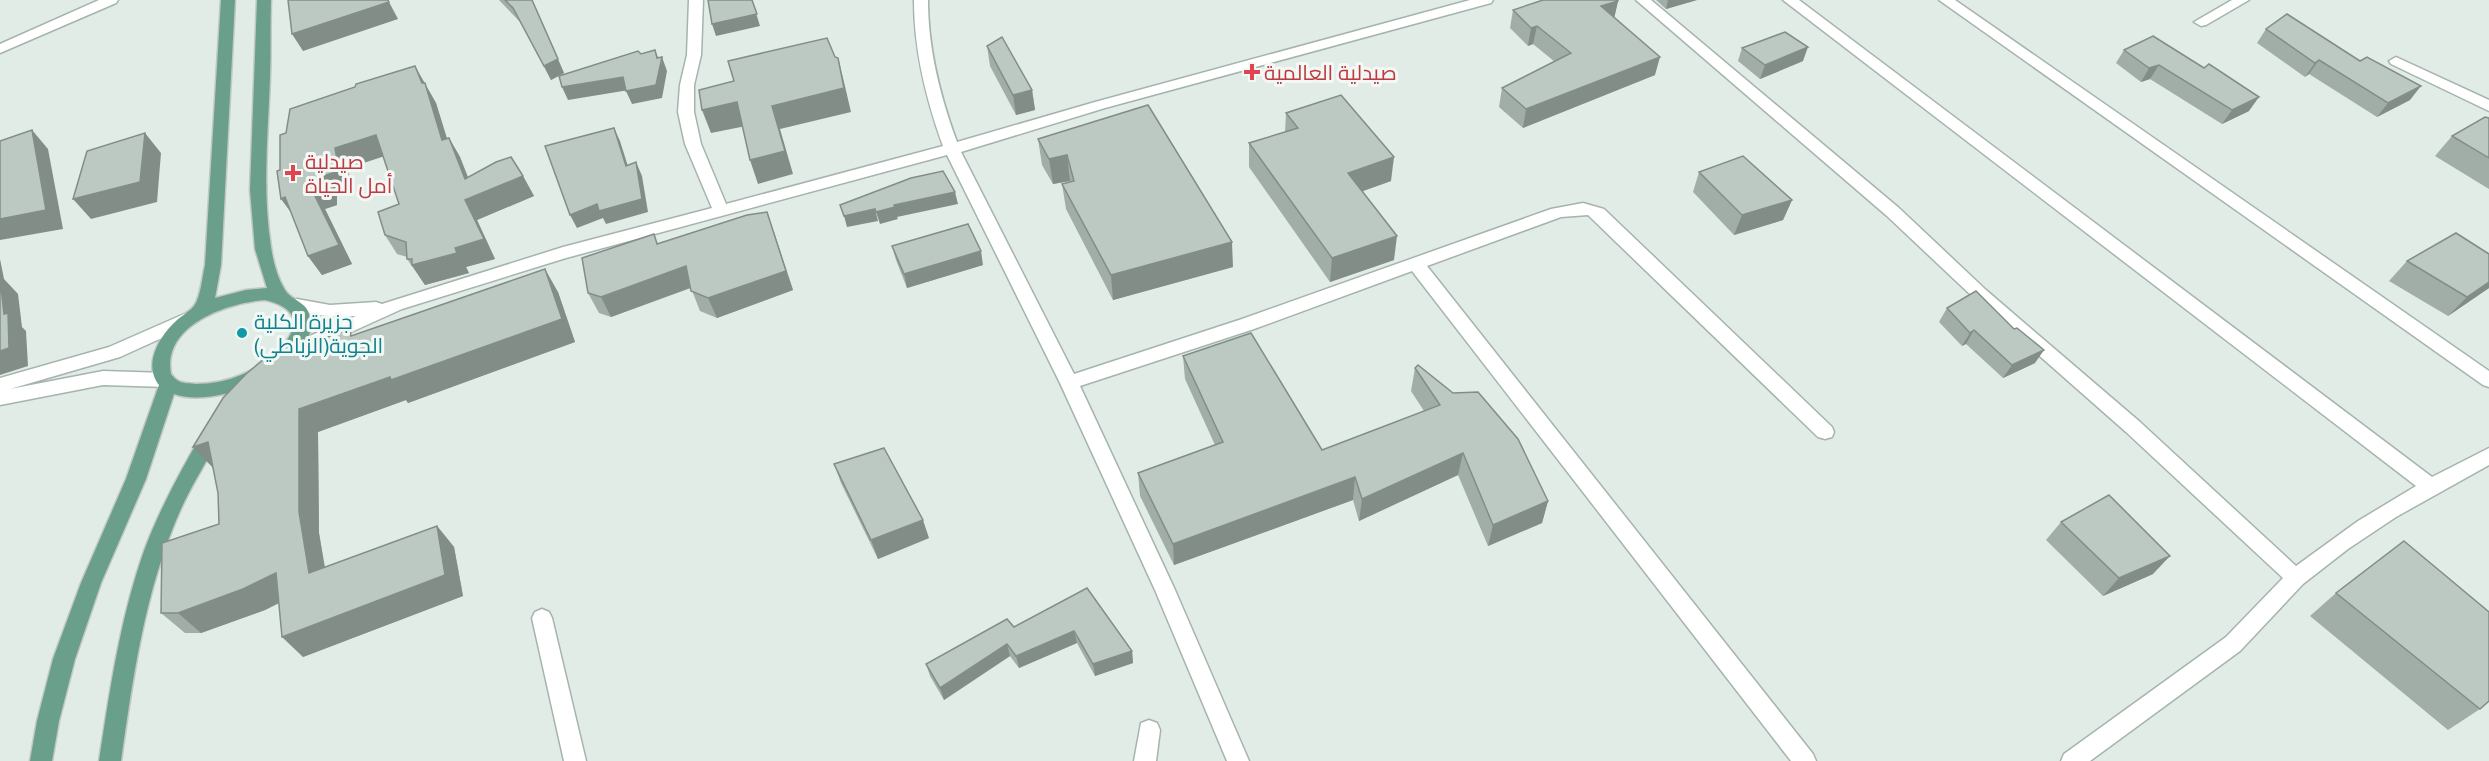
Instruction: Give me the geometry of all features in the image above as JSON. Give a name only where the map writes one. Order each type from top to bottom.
[{"type":"main road","points":[[196,315],[206,299],[213,265],[228,0]]},
{"type":"main road","points":[[264,0],[259,144],[261,246],[267,269],[279,296]]},
{"type":"main road","points":[[265,294],[279,296],[297,305],[302,315],[303,326],[298,340],[288,353],[255,377],[236,385],[196,391],[180,388],[167,381],[161,371],[160,361],[163,349],[174,332],[196,315],[215,304],[241,296],[265,294]]},
{"type":"main road","points":[[110,761],[128,644],[142,582],[164,521],[177,495],[227,413],[255,377]]},
{"type":"main road","points":[[41,761],[48,720],[64,659],[95,572],[136,479],[167,381]]},
{"type":"street","points":[[0,49],[111,0]]},
{"type":"street","points":[[696,0],[694,55],[687,85],[686,112],[693,144],[721,210]]},
{"type":"street","points":[[921,0],[920,26],[926,58],[940,118],[952,149],[1069,383],[1165,590],[1238,761]]},
{"type":"street","points":[[1436,0],[1447,12]]},
{"type":"street","points":[[288,353],[396,305],[563,253],[952,149],[1100,105],[1486,0]]},
{"type":"street","points":[[1643,0],[1893,212],[1980,294],[2133,427],[2296,578]]},
{"type":"street","points":[[1790,0],[2432,487]]},
{"type":"street","points":[[1946,0],[2489,380]]},
{"type":"street","points":[[2200,22],[2242,0]]},
{"type":"street","points":[[2396,61],[2489,106]]},
{"type":"street","points":[[1069,383],[1248,324],[1557,213],[1575,208],[1589,208],[1598,213],[1825,432]]},
{"type":"street","points":[[1416,264],[1805,761]]},
{"type":"street","points":[[297,305],[330,312],[396,305]]},
{"type":"street","points":[[0,385],[107,355],[134,345],[196,315]]},
{"type":"street","points":[[0,398],[103,378],[167,381]]},
{"type":"street","points":[[2072,761],[2233,644],[2296,578],[2322,556],[2432,487],[2489,456]]},
{"type":"street","points":[[542,618],[575,761]]},
{"type":"street","points":[[1145,761],[1149,730]]},
{"type":"building","points":[[288,0],[388,0],[389,2],[292,34]]},
{"type":"building","points":[[505,0],[532,0],[558,59],[544,66],[513,8]]},
{"type":"building","points":[[708,0],[752,0],[757,14],[712,24]]},
{"type":"building","points":[[1543,0],[1618,0],[1601,6],[1660,57],[1526,109],[1502,88],[1571,53],[1537,26],[1531,28],[1513,10]]},
{"type":"building","points":[[2287,14],[2360,61],[2367,57],[2421,86],[2388,103],[2319,60],[2315,63],[2266,29]]},
{"type":"building","points":[[1785,32],[1808,47],[1765,65],[1742,48]]},
{"type":"building","points":[[2153,36],[2204,68],[2209,64],[2259,97],[2232,110],[2159,65],[2149,68],[2124,50]]},
{"type":"building","points":[[1002,37],[1032,90],[1013,95],[987,46]]},
{"type":"building","points":[[827,38],[835,57],[838,58],[844,88],[772,106],[785,151],[750,160],[737,102],[702,110],[699,90],[734,81],[728,61]]},
{"type":"building","points":[[655,50],[657,58],[662,57],[656,85],[626,91],[623,77],[562,87],[559,76],[638,51],[641,54]]},
{"type":"building","points":[[415,66],[422,83],[425,83],[442,140],[449,138],[465,179],[496,162],[511,157],[523,176],[465,200],[484,239],[455,248],[457,253],[412,265],[412,259],[407,259],[406,242],[385,235],[378,212],[399,204],[376,135],[335,148],[339,171],[323,176],[324,186],[312,190],[339,245],[308,256],[285,197],[281,199],[277,171],[280,170],[280,135],[286,133],[290,109],[355,87],[356,84]]},
{"type":"building","points":[[1341,95],[1394,157],[1348,173],[1397,236],[1332,258],[1249,143],[1298,128],[1286,113]]},
{"type":"building","points":[[1148,105],[1232,242],[1111,275],[1062,184],[1074,181],[1067,155],[1049,159],[1038,139]]},
{"type":"building","points":[[2485,117],[2489,118],[2489,158],[2452,136]]},
{"type":"building","points":[[614,128],[626,166],[636,162],[642,199],[599,211],[597,204],[570,215],[545,146]]},
{"type":"building","points":[[32,130],[46,210],[0,219],[0,141]]},
{"type":"building","points":[[145,133],[140,182],[73,199],[87,151]]},
{"type":"building","points":[[1743,156],[1792,200],[1742,215],[1699,172]]},
{"type":"building","points":[[943,171],[955,192],[894,205],[895,207],[876,212],[875,209],[844,216],[840,205],[911,178]]},
{"type":"building","points":[[767,212],[786,271],[708,298],[691,291],[686,266],[601,297],[588,293],[582,258],[654,234],[657,244],[747,215]]},
{"type":"building","points":[[968,224],[981,251],[904,274],[892,246]]},
{"type":"building","points":[[2456,233],[2489,254],[2489,282],[2467,297],[2407,261]]},
{"type":"building","points":[[545,269],[562,319],[391,380],[390,377],[299,409],[299,512],[309,573],[437,526],[445,575],[282,637],[276,573],[243,589],[178,613],[161,613],[162,543],[219,524],[218,493],[208,442],[193,447],[223,398],[246,374],[264,359],[350,329],[351,336]]},
{"type":"building","points":[[0,278],[4,314],[8,313],[9,348],[0,351]]},
{"type":"building","points":[[1976,291],[2014,329],[2017,328],[2044,350],[2012,365],[1974,330],[1970,333],[1947,308]]},
{"type":"building","points":[[1251,333],[1322,450],[1440,405],[1415,368],[1418,365],[1453,393],[1478,392],[1518,439],[1548,501],[1493,525],[1463,453],[1362,499],[1355,477],[1173,544],[1138,473],[1223,442],[1183,356]]},
{"type":"building","points":[[884,448],[923,520],[871,540],[834,464]]},
{"type":"building","points":[[2109,495],[2170,556],[2119,578],[2061,522]]},
{"type":"building","points":[[2404,541],[2489,612],[2489,701],[2480,709],[2336,593]]},
{"type":"building","points":[[1087,588],[1132,651],[1093,664],[1074,631],[1016,656],[1007,644],[940,688],[926,664],[1007,619],[1014,627]]},
{"type":"place","name":"صيدلية العالمية","points":[[1252,72]]},
{"type":"place","name":"صيدلية أمل الحياة","points":[[293,173]]},
{"type":"place","name":"جزيرة الكلية الجوية(الزباطي)","points":[[242,333]]}]
